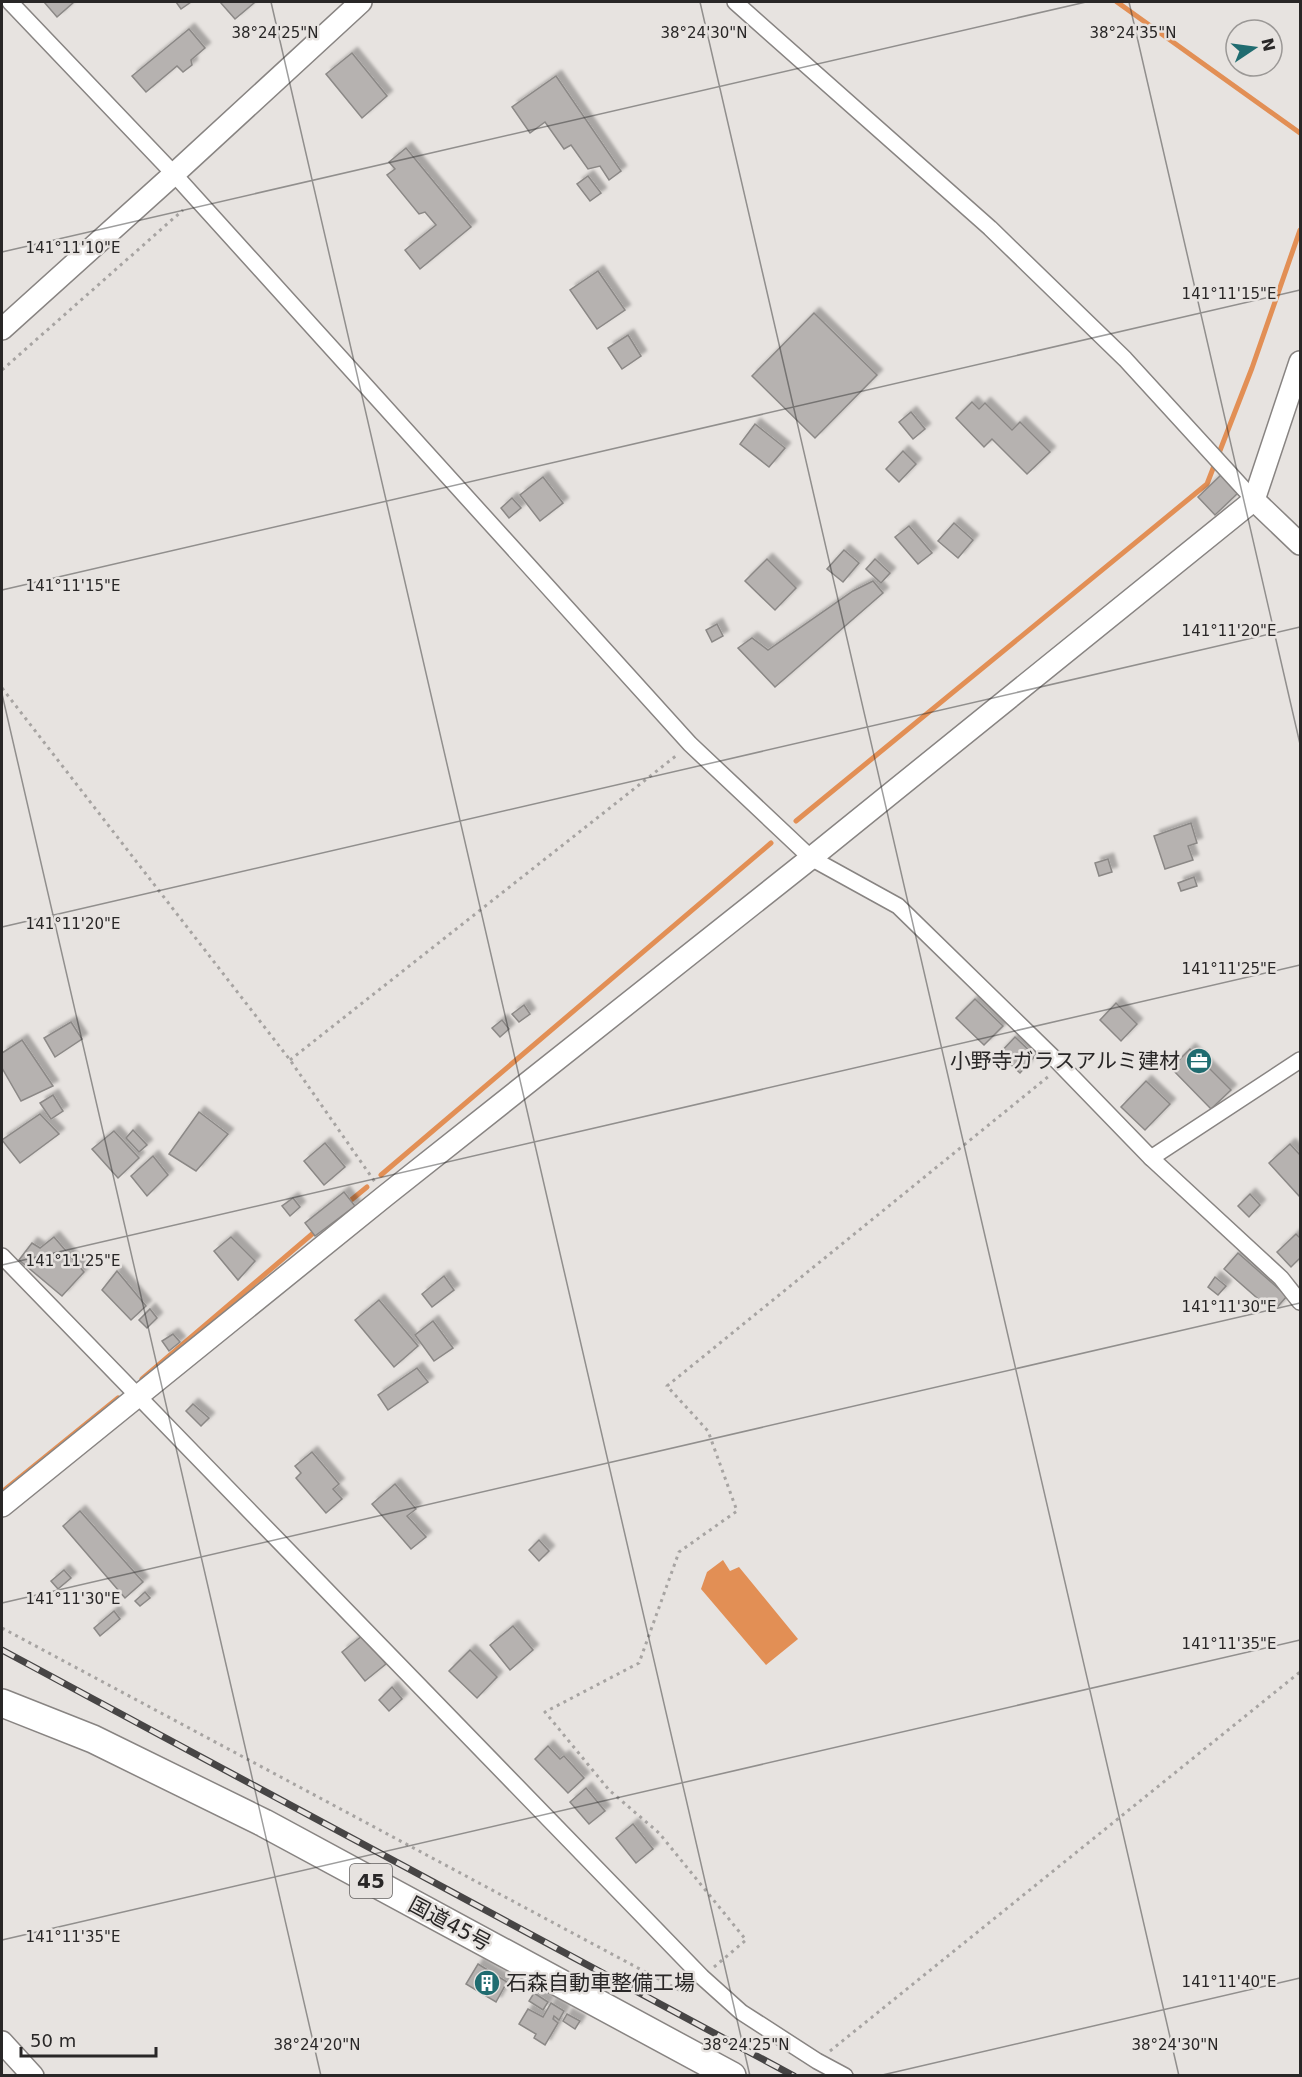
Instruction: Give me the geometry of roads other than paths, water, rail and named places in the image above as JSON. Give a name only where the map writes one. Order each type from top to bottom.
[{"type":"highway","name":"国道45号","points":[[2,1703],[93,1740],[264,1823],[732,2076]]},
{"type":"street","points":[[10,2],[174,174],[690,744],[811,858],[898,906],[1062,1065],[1151,1158],[1281,1278],[1300,1302]]},
{"type":"street","points":[[2,329],[361,2]]},
{"type":"street","points":[[735,2],[990,228],[1125,360],[1254,500],[1300,544]]},
{"type":"street","points":[[2,1506],[1254,500],[1300,362]]},
{"type":"street","points":[[1151,1158],[1300,1060]]},
{"type":"street","points":[[2,1256],[702,1977],[741,2012],[845,2076]]},
{"type":"street","points":[[2,2042],[33,2076]]},
{"type":"waterway","points":[[1117,2],[1300,133]]},
{"type":"waterway","points":[[796,821],[1207,484],[1252,368],[1300,230]]},
{"type":"waterway","points":[[381,1175],[771,843]]},
{"type":"waterway","points":[[345,1205],[367,1187]]},
{"type":"waterway","points":[[142,1379],[318,1229]]},
{"type":"waterway","points":[[2,1492],[118,1398]]},
{"type":"railway","points":[[2,1650],[794,2076]]},
{"type":"place","name":"小野寺ガラスアルミ建材","points":[[1199,1061]]},
{"type":"place","name":"石森自動車整備工場","points":[[487,1983]]}]
